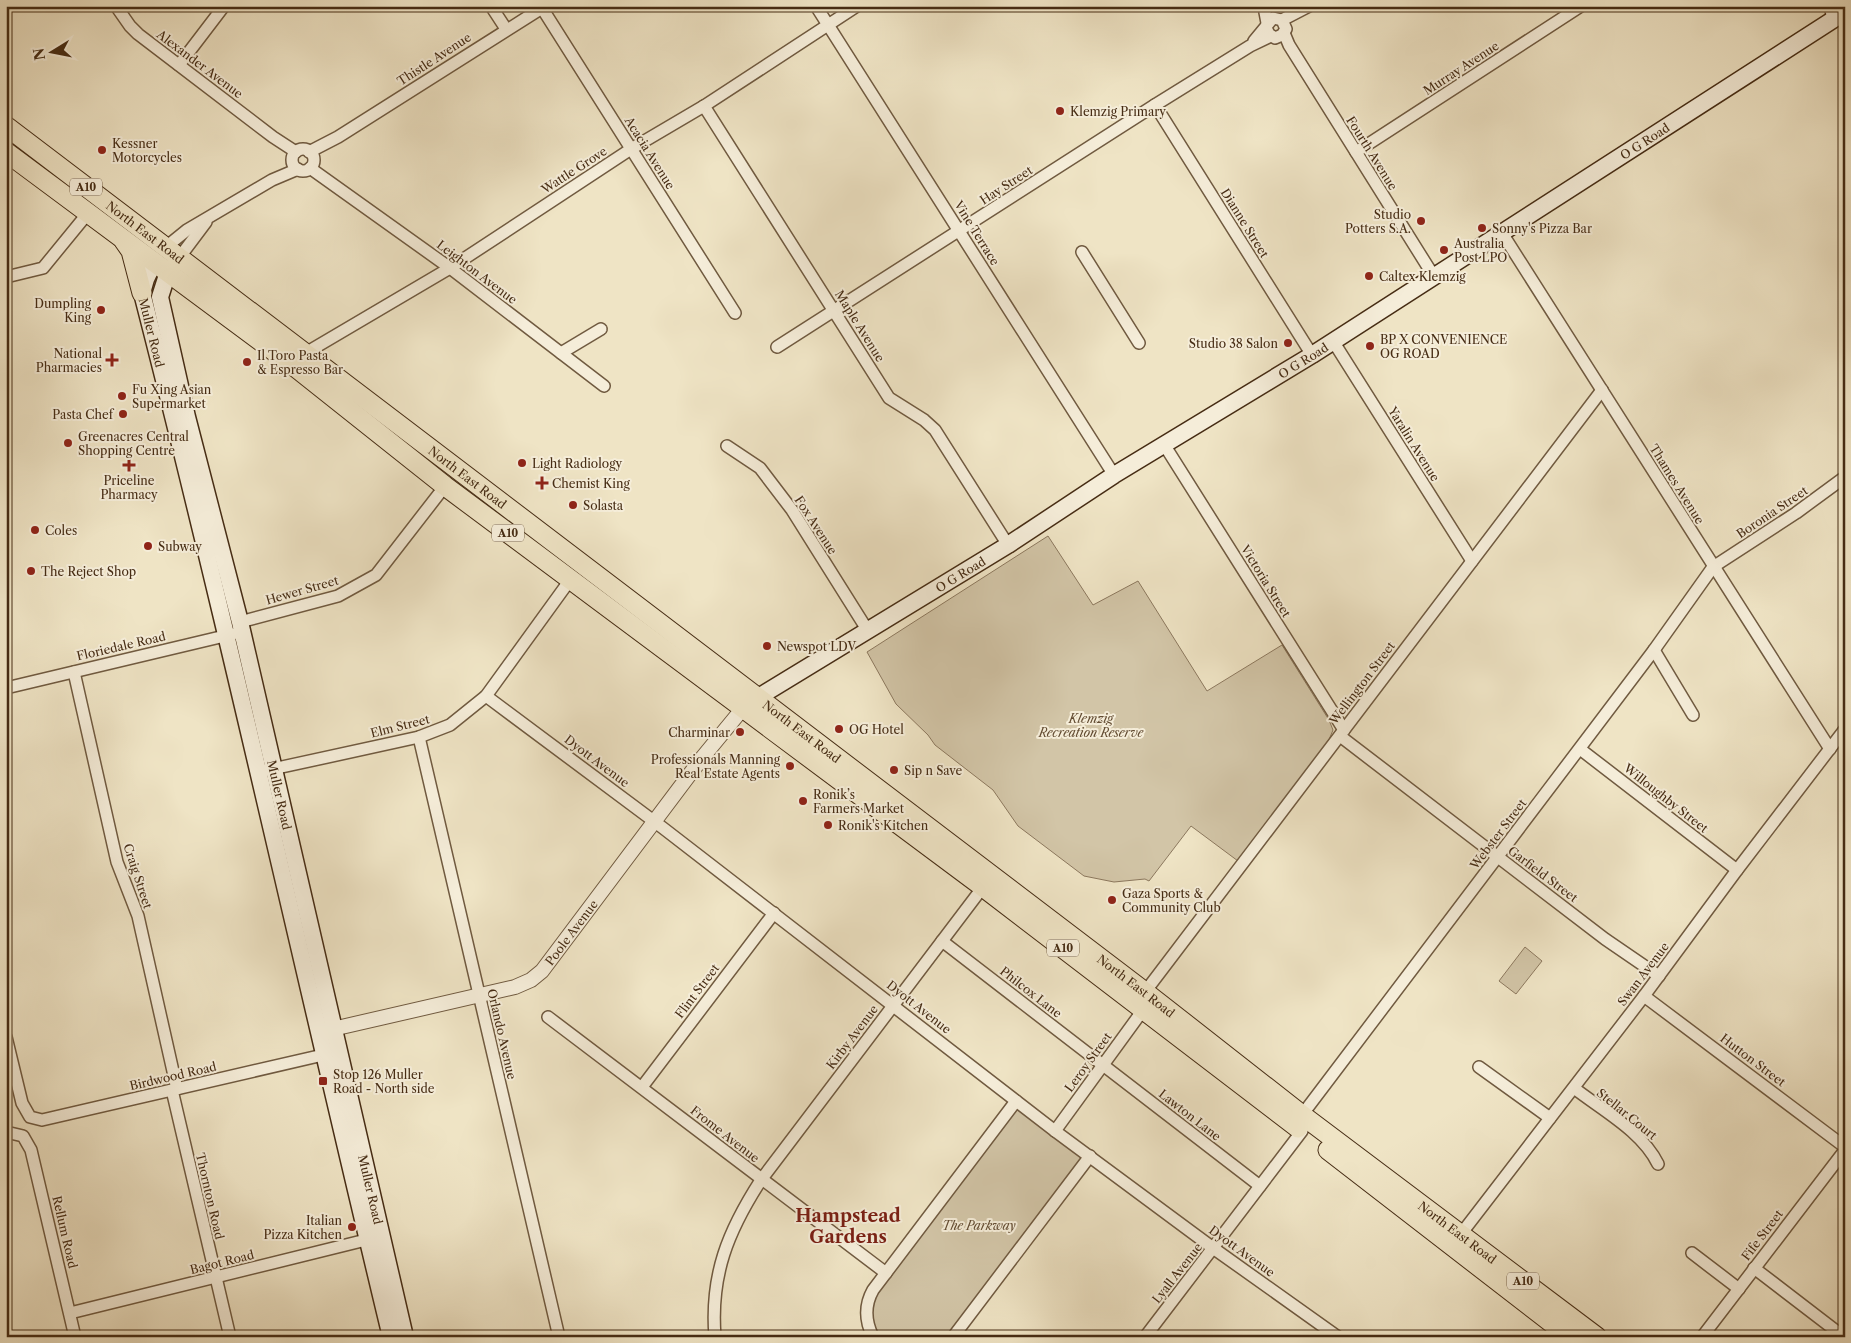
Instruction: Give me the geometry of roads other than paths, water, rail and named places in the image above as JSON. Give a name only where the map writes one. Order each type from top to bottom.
[{"type":"highway","name":"North East Road","points":[[6,126],[167,260],[299,360],[456,470],[582,563],[750,703]]},
{"type":"highway","name":"North East Road","points":[[11,159],[120,237],[167,260]]},
{"type":"highway","points":[[120,237],[131,251],[142,293]]},
{"type":"highway","name":"North East Road","points":[[299,360],[445,486],[570,580],[750,703],[987,881],[1582,1335]]},
{"type":"highway","points":[[445,486],[456,470]]},
{"type":"highway","points":[[570,580],[582,563]]},
{"type":"main road","name":"O G Road","points":[[750,703],[1312,355],[1502,233],[1839,10]]},
{"type":"main road","name":"Muller Road","points":[[167,260],[146,279],[142,293],[181,418],[236,630],[265,771],[374,1238],[391,1337]]},
{"type":"main road","name":"Muller Road","points":[[167,260],[160,297],[181,418]]},
{"type":"main road","name":"Muller Road","points":[[325,1031],[323,1055],[374,1238],[404,1337]]},
{"type":"street","name":"Alexander Avenue","points":[[116,6],[130,26],[303,160]]},
{"type":"street","points":[[179,65],[224,6]]},
{"type":"street","points":[[492,6],[506,29]]},
{"type":"street","name":"Vine Terrace","points":[[816,6],[1114,476]]},
{"type":"street","name":"Wattle Grove","points":[[299,360],[450,268],[631,149],[704,106],[857,6]]},
{"type":"street","name":"Fourth Avenue","points":[[1264,6],[1276,28],[1289,45],[1434,275]]},
{"type":"street","name":"Murray Avenue","points":[[1356,152],[1581,6]]},
{"type":"street","name":"Thistle Avenue","points":[[167,260],[187,230],[207,220],[272,180],[543,7]]},
{"type":"street","name":"Acacia Avenue","points":[[543,7],[735,313]]},
{"type":"street","name":"Hay Street","points":[[777,347],[960,232],[1155,105],[1250,46],[1304,9]]},
{"type":"street","name":"Dianne Street","points":[[1155,105],[1312,355]]},
{"type":"street","name":"Maple Avenue","points":[[704,106],[889,398],[924,420],[935,430],[1008,545]]},
{"type":"street","name":"Leighton Avenue","points":[[303,160],[450,268],[604,386]]},
{"type":"street","points":[[6,277],[43,268],[88,213]]},
{"type":"street","name":"Thistle Avenue","points":[[167,260],[207,220]]},
{"type":"street","name":"Thames Avenue","points":[[1502,233],[1830,749]]},
{"type":"street","points":[[1082,252],[1139,343]]},
{"type":"street","points":[[561,353],[601,329]]},
{"type":"street","name":"Yaralin Avenue","points":[[1333,341],[1472,561]]},
{"type":"street","name":"Wellington Street","points":[[1144,1001],[1342,733],[1602,390]]},
{"type":"street","name":"Fox Avenue","points":[[727,446],[760,468],[781,496],[868,631]]},
{"type":"street","name":"Victoria Street","points":[[1165,446],[1342,733]]},
{"type":"street","name":"Boronia Street","points":[[1713,567],[1796,513],[1845,477]]},
{"type":"street","name":"Hewer Street","points":[[236,630],[338,596],[376,575],[445,486]]},
{"type":"street","name":"Webster Street","points":[[1302,1123],[1498,857],[1709,576],[1713,567]]},
{"type":"street","name":"Elm Street","points":[[265,771],[419,737],[450,725],[486,696],[570,580]]},
{"type":"street","name":"Floriedale Road","points":[[6,688],[236,630]]},
{"type":"street","points":[[1654,650],[1694,715]]},
{"type":"street","name":"Craig Street","points":[[74,672],[117,862],[138,916],[175,1090]]},
{"type":"street","name":"Dyott Avenue","points":[[486,696],[655,821],[1055,1131],[1213,1248],[1337,1336]]},
{"type":"street","name":"Poole Avenue","points":[[325,1031],[515,987],[531,980],[542,971],[655,821],[750,703]]},
{"type":"street","name":"Swan Avenue","points":[[1457,1239],[1644,996],[1845,729]]},
{"type":"street","name":"Garfield Street","points":[[1342,733],[1498,857],[1605,939],[1659,976]]},
{"type":"street","name":"Orlando Avenue","points":[[419,737],[559,1337]]},
{"type":"street","name":"Willoughby Street","points":[[1580,749],[1737,870]]},
{"type":"street","name":"Kirby Avenue","points":[[715,1337],[714,1302],[718,1270],[730,1236],[761,1180],[987,881]]},
{"type":"street","name":"Flint Street","points":[[642,1087],[774,913]]},
{"type":"street","name":"Philcox Lane","points":[[942,941],[1103,1065]]},
{"type":"street","name":"Hutton Street","points":[[1644,996],[1845,1148]]},
{"type":"street","name":"Leroy Street","points":[[1055,1131],[1103,1065],[1144,1001]]},
{"type":"street","name":"Frome Avenue","points":[[548,1018],[642,1087],[761,1180],[886,1273]]},
{"type":"street","name":"Birdwood Road","points":[[6,1038],[22,1103],[30,1117],[42,1120],[323,1055]]},
{"type":"street","name":"Lawton Lane","points":[[1103,1065],[1260,1186]]},
{"type":"street","points":[[1479,1067],[1550,1118]]},
{"type":"street","name":"Stellar Court","points":[[1574,1088],[1640,1140],[1652,1152],[1658,1164]]},
{"type":"street","name":"Thornton Road","points":[[175,1090],[215,1278],[230,1337]]},
{"type":"street","points":[[873,1337],[866,1321],[868,1299],[1016,1101]]},
{"type":"street","name":"Lyall Avenue","points":[[1145,1337],[1260,1186],[1302,1123]]},
{"type":"street","name":"Rellum Road","points":[[6,1132],[23,1136],[31,1150],[75,1337]]},
{"type":"street","name":"Fife Street","points":[[1702,1337],[1845,1148]]},
{"type":"street","points":[[957,1335],[1090,1156]]},
{"type":"street","name":"Bagot Road","points":[[70,1313],[374,1238]]},
{"type":"street","points":[[1692,1253],[1739,1289]]},
{"type":"street","points":[[1754,1268],[1844,1337]]},
{"type":"place","name":"Klemzig Primary","points":[[1060,111]]},
{"type":"place","name":"Kessner Motorcycles","points":[[102,150]]},
{"type":"place","name":"Studio Potters S.A.","points":[[1421,221]]},
{"type":"place","name":"Sonny's Pizza Bar","points":[[1482,228]]},
{"type":"place","name":"Australia Post LPO","points":[[1444,250]]},
{"type":"place","name":"Caltex Klemzig","points":[[1369,276]]},
{"type":"place","name":"Dumpling King","points":[[101,310]]},
{"type":"place","name":"Studio 38 Salon","points":[[1288,343]]},
{"type":"place","name":"BP X CONVENIENCE OG ROAD","points":[[1370,346]]},
{"type":"place","name":"National Pharmacies","points":[[112,360]]},
{"type":"place","name":"Il Toro Pasta & Espresso Bar","points":[[247,362]]},
{"type":"place","name":"Fu Xing Asian Supermarket","points":[[122,396]]},
{"type":"place","name":"Pasta Chef","points":[[123,414]]},
{"type":"place","name":"Greenacres Central Shopping Centre","points":[[68,443]]},
{"type":"place","name":"Light Radiology","points":[[522,463]]},
{"type":"place","name":"Priceline Pharmacy","points":[[129,465]]},
{"type":"place","name":"Chemist King","points":[[542,483]]},
{"type":"place","name":"Solasta","points":[[573,505]]},
{"type":"place","name":"Coles","points":[[35,530]]},
{"type":"place","name":"Subway","points":[[148,546]]},
{"type":"place","name":"The Reject Shop","points":[[31,571]]},
{"type":"place","name":"Newspot LDV","points":[[767,646]]},
{"type":"place","name":"OG Hotel","points":[[839,729]]},
{"type":"place","name":"Charminar","points":[[740,732]]},
{"type":"place","name":"Professionals Manning Real Estate Agents","points":[[790,766]]},
{"type":"place","name":"Sip n Save","points":[[894,770]]},
{"type":"place","name":"Ronik’s Farmers Market","points":[[803,801]]},
{"type":"place","name":"Ronik's Kitchen","points":[[828,825]]},
{"type":"place","name":"Gaza Sports & Community Club","points":[[1112,900]]},
{"type":"place","name":"Stop 126 Muller Road - North side","points":[[323,1081]]},
{"type":"place","name":"Italian Pizza Kitchen","points":[[352,1227]]},
{"type":"district","name":"Hampstead Gardens","points":[[848,1226]]},
{"type":"park label","name":"Klemzig Recreation Reserve","points":[[1091,725]]},
{"type":"park label","name":"The Parkway","points":[[979,1225]]}]
